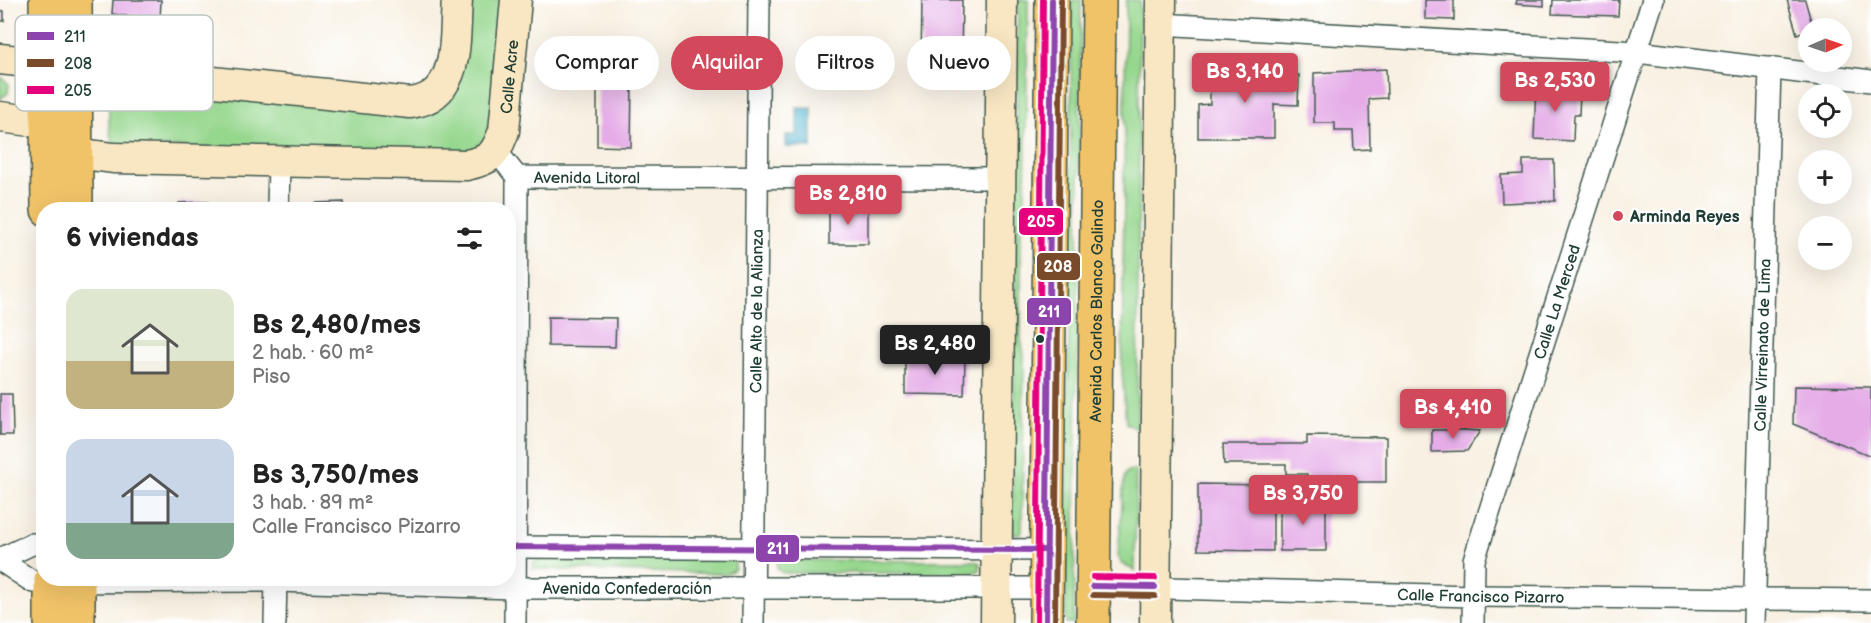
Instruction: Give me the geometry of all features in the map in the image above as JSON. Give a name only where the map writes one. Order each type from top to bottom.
[{"type":"main road","points":[[46,0],[49,15]]},
{"type":"main road","points":[[72,15],[75,0]]},
{"type":"main road","points":[[1046,623],[1052,0]]},
{"type":"main road","name":"Avenida Carlos Blanco Galindo","points":[[1093,623],[1099,0]]},
{"type":"main road","points":[[49,202],[58,111]]},
{"type":"main road","points":[[56,142],[73,202]]},
{"type":"main road","points":[[51,623],[62,586]]},
{"type":"main road","points":[[66,586],[78,623]]},
{"type":"street","points":[[213,82],[410,103],[434,96],[444,87],[451,73],[457,0]]},
{"type":"street","name":"Calle Acre","points":[[497,152],[504,131],[516,0]]},
{"type":"street","name":"Calle Alto de la Alianza","points":[[753,623],[759,0]]},
{"type":"street","points":[[996,623],[1002,0]]},
{"type":"street","points":[[1637,52],[1653,0]]},
{"type":"street","points":[[1155,623],[1161,12],[1637,52],[1871,81]]},
{"type":"street","name":"Calle La Merced","points":[[1473,623],[1474,560],[1637,52]]},
{"type":"street","points":[[0,59],[15,60]]},
{"type":"street","name":"Calle Virreinato de Lima","points":[[1754,623],[1770,68]]},
{"type":"street","points":[[0,117],[56,142],[113,158],[466,165],[483,162],[497,152]]},
{"type":"street","name":"Avenida Litoral","points":[[497,152],[517,177],[1000,178]]},
{"type":"street","points":[[278,202],[279,162]]},
{"type":"street","points":[[516,251],[517,177]]},
{"type":"street","name":"Avenida Confederación","points":[[36,544],[0,560],[36,582]]},
{"type":"street","points":[[516,547],[1047,550]]},
{"type":"street","points":[[275,623],[276,586]]},
{"type":"street","name":"Avenida Confederación","points":[[455,586],[1046,588]]},
{"type":"street","name":"Calle Francisco Pizarro","points":[[1093,586],[1473,596],[1754,601],[1871,600]]},
{"type":"street","points":[[515,588],[515,623]]},
{"type":"green space","points":[[468,0],[504,0],[496,116],[487,138],[469,153],[115,146],[109,118],[109,111],[213,111],[213,94],[413,114]]},
{"type":"green space","points":[[1018,0],[1028,0],[1025,203],[1021,219],[1021,340],[1024,355],[1022,531],[1020,534],[1012,535]]},
{"type":"green space","points":[[1072,0],[1081,0],[1074,623],[1066,623]]},
{"type":"green space","points":[[1126,0],[1140,0],[1137,429],[1126,423],[1122,373]]},
{"type":"green space","points":[[0,76],[9,84],[8,93],[0,99]]},
{"type":"green space","points":[[1136,470],[1135,571],[1122,564],[1118,556],[1124,478],[1127,472]]},
{"type":"green space","points":[[728,557],[735,562],[735,569],[727,574],[533,569],[533,563],[541,558]]},
{"type":"green space","points":[[784,560],[974,561],[980,563],[980,570],[973,573],[783,573],[777,569],[777,562]]},
{"type":"water","points":[[797,108],[812,108],[812,147],[786,147],[786,135],[797,135]]},
{"type":"building","points":[[113,0],[161,0],[160,15],[112,14]]},
{"type":"building","points":[[922,0],[962,0],[961,36],[921,36]]},
{"type":"building","points":[[1425,0],[1454,0],[1454,20],[1425,19]]},
{"type":"building","points":[[1517,0],[1544,0],[1544,6],[1516,4]]},
{"type":"building","points":[[1553,0],[1619,0],[1618,16],[1552,14]]},
{"type":"building","points":[[1787,0],[1805,0],[1810,18],[1798,18],[1797,34]]},
{"type":"building","points":[[0,11],[4,11],[4,21],[0,21]]},
{"type":"building","points":[[1230,65],[1244,65],[1245,75],[1299,75],[1298,105],[1274,104],[1274,138],[1198,138],[1198,105],[1210,104],[1210,83]]},
{"type":"building","points":[[1386,69],[1387,98],[1369,99],[1370,149],[1354,150],[1353,131],[1335,131],[1335,123],[1314,123],[1314,73]]},
{"type":"building","points":[[1536,83],[1554,84],[1554,91],[1580,92],[1579,115],[1574,115],[1573,141],[1534,139]]},
{"type":"building","points":[[597,90],[632,90],[631,147],[597,146]]},
{"type":"building","points":[[1523,160],[1554,160],[1555,201],[1502,203],[1501,175],[1523,174]]},
{"type":"building","points":[[829,208],[868,208],[868,244],[829,244]]},
{"type":"building","points":[[548,317],[616,318],[615,347],[548,346]]},
{"type":"building","points":[[905,358],[965,358],[964,395],[905,394]]},
{"type":"building","points":[[1794,386],[1871,387],[1871,456],[1793,424]]},
{"type":"building","points":[[0,394],[12,394],[13,435],[0,435]]},
{"type":"building","points":[[1432,430],[1480,431],[1467,451],[1432,452]]},
{"type":"building","points":[[1307,436],[1386,437],[1386,482],[1307,482],[1307,474],[1286,474],[1286,464],[1224,464],[1223,444],[1307,444]]},
{"type":"building","points":[[1198,484],[1273,485],[1273,551],[1198,550]]},
{"type":"building","points":[[1280,500],[1326,500],[1326,551],[1280,551]]},
{"type":"transit line","name":"205","points":[[1037,623],[1043,0]]},
{"type":"transit line","name":"211","points":[[1046,623],[1052,0]]},
{"type":"transit line","name":"208","points":[[1055,623],[1061,0]]},
{"type":"transit line","name":"211","points":[[516,547],[1047,550]]},
{"type":"transit line","name":"205","points":[[1093,577],[1155,578]]},
{"type":"transit line","name":"211","points":[[1093,586],[1155,587]]},
{"type":"transit line","name":"208","points":[[1093,595],[1155,596]]},
{"type":"place","name":"Arminda Reyes","points":[[1618,216]]}]
